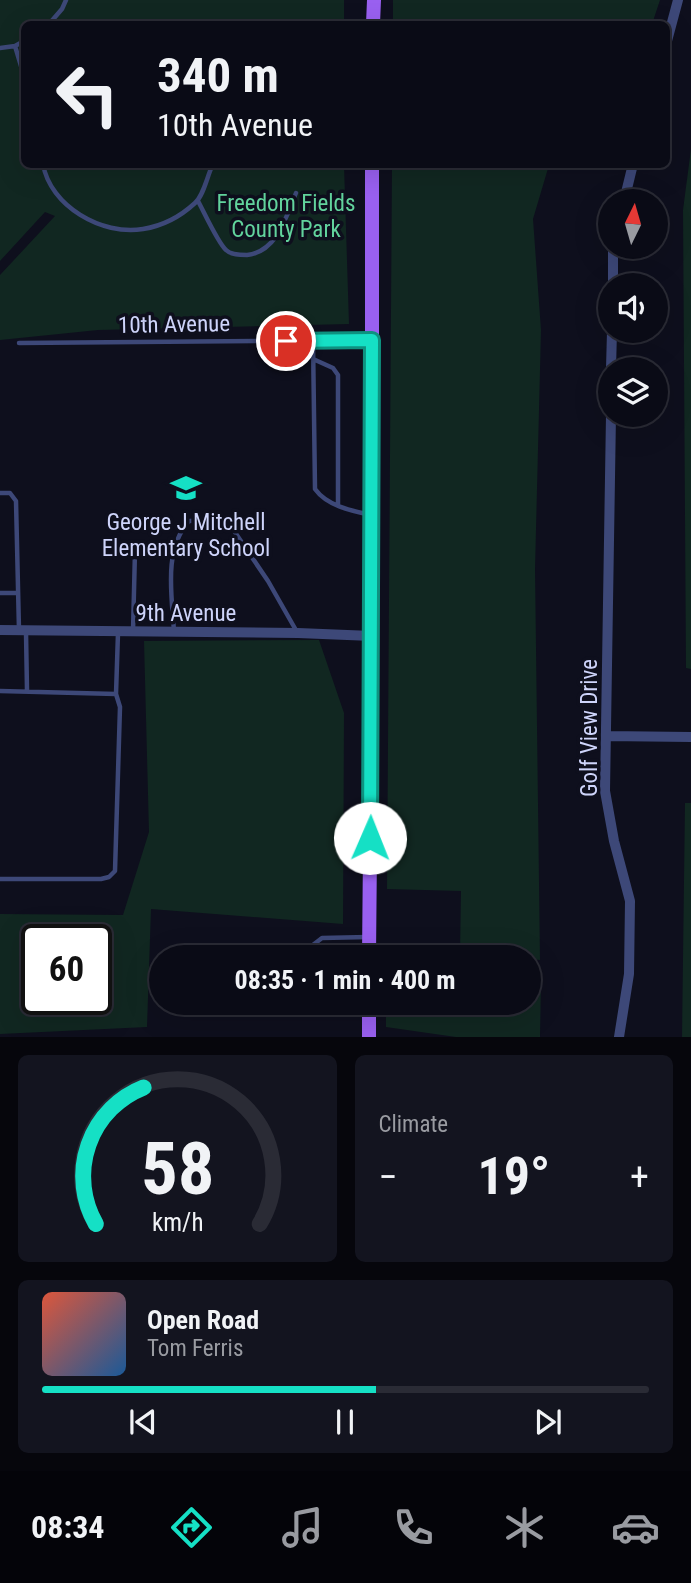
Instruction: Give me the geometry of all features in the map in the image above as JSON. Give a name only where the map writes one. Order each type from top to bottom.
[{"type":"main road","points":[[373,21],[374,0]]},
{"type":"main road","points":[[369,945],[372,168]]},
{"type":"main road","points":[[369,1015],[369,1037]]},
{"type":"street","points":[[670,30],[678,0]]},
{"type":"street","points":[[627,189],[633,168]]},
{"type":"street","name":"Golf View Drive","points":[[611,427],[605,791],[614,841],[630,901],[629,974],[619,1037]]},
{"type":"street","name":"9th Avenue","points":[[0,631],[372,636]]},
{"type":"street","points":[[606,736],[691,737]]},
{"type":"lane","points":[[52,21],[66,0]]},
{"type":"lane","points":[[0,48],[21,43]]},
{"type":"lane","points":[[15,46],[21,66]]},
{"type":"lane","points":[[44,168],[52,188],[64,203],[84,218],[103,225],[141,230],[176,218],[198,201],[212,168]]},
{"type":"lane","points":[[198,201],[226,250],[238,255],[251,254],[265,248],[276,237],[296,193]]},
{"type":"lane","points":[[313,340],[314,484],[318,495],[338,506],[372,515]]},
{"type":"lane","name":"10th Avenue","points":[[19,343],[372,340]]},
{"type":"lane","points":[[313,359],[336,370],[338,375],[338,506]]},
{"type":"lane","points":[[0,493],[10,493],[16,501],[17,593],[23,631],[27,691]]},
{"type":"lane","points":[[174,632],[171,564],[181,529],[189,521],[217,520],[230,525],[268,581],[298,633]]},
{"type":"lane","points":[[133,632],[135,551],[174,551]]},
{"type":"lane","points":[[0,593],[17,593]]},
{"type":"lane","points":[[0,878],[101,879],[109,877],[115,871],[120,707],[116,694],[118,632]]},
{"type":"lane","points":[[0,691],[116,694]]},
{"type":"lane","points":[[312,945],[321,937],[369,937]]},
{"type":"green space","name":"Freedom Fields County Park","points":[[0,0],[344,0],[344,21],[21,21],[21,168],[344,168],[349,324],[98,330],[0,340],[0,275],[55,216],[45,212],[0,261]]},
{"type":"green space","points":[[393,0],[660,0],[653,21],[393,21]]},
{"type":"green space","points":[[691,149],[691,669],[686,668],[683,210]]},
{"type":"green space","points":[[392,168],[548,168],[533,219],[541,330],[535,569],[540,945],[460,945],[461,891],[387,889]]},
{"type":"green space","points":[[319,640],[344,713],[343,924],[151,909],[147,1027],[0,1034],[0,914],[123,915],[149,832],[144,641]]},
{"type":"green space","points":[[685,803],[691,803],[691,1037],[682,1037]]},
{"type":"green space","points":[[386,1015],[540,1015],[540,1037],[456,1037],[386,1027]]},
{"type":"place","name":"George J Mitchell Elementary School","points":[[186,488]]},
{"type":"route","points":[[286,341],[372,340],[370,838]]}]
